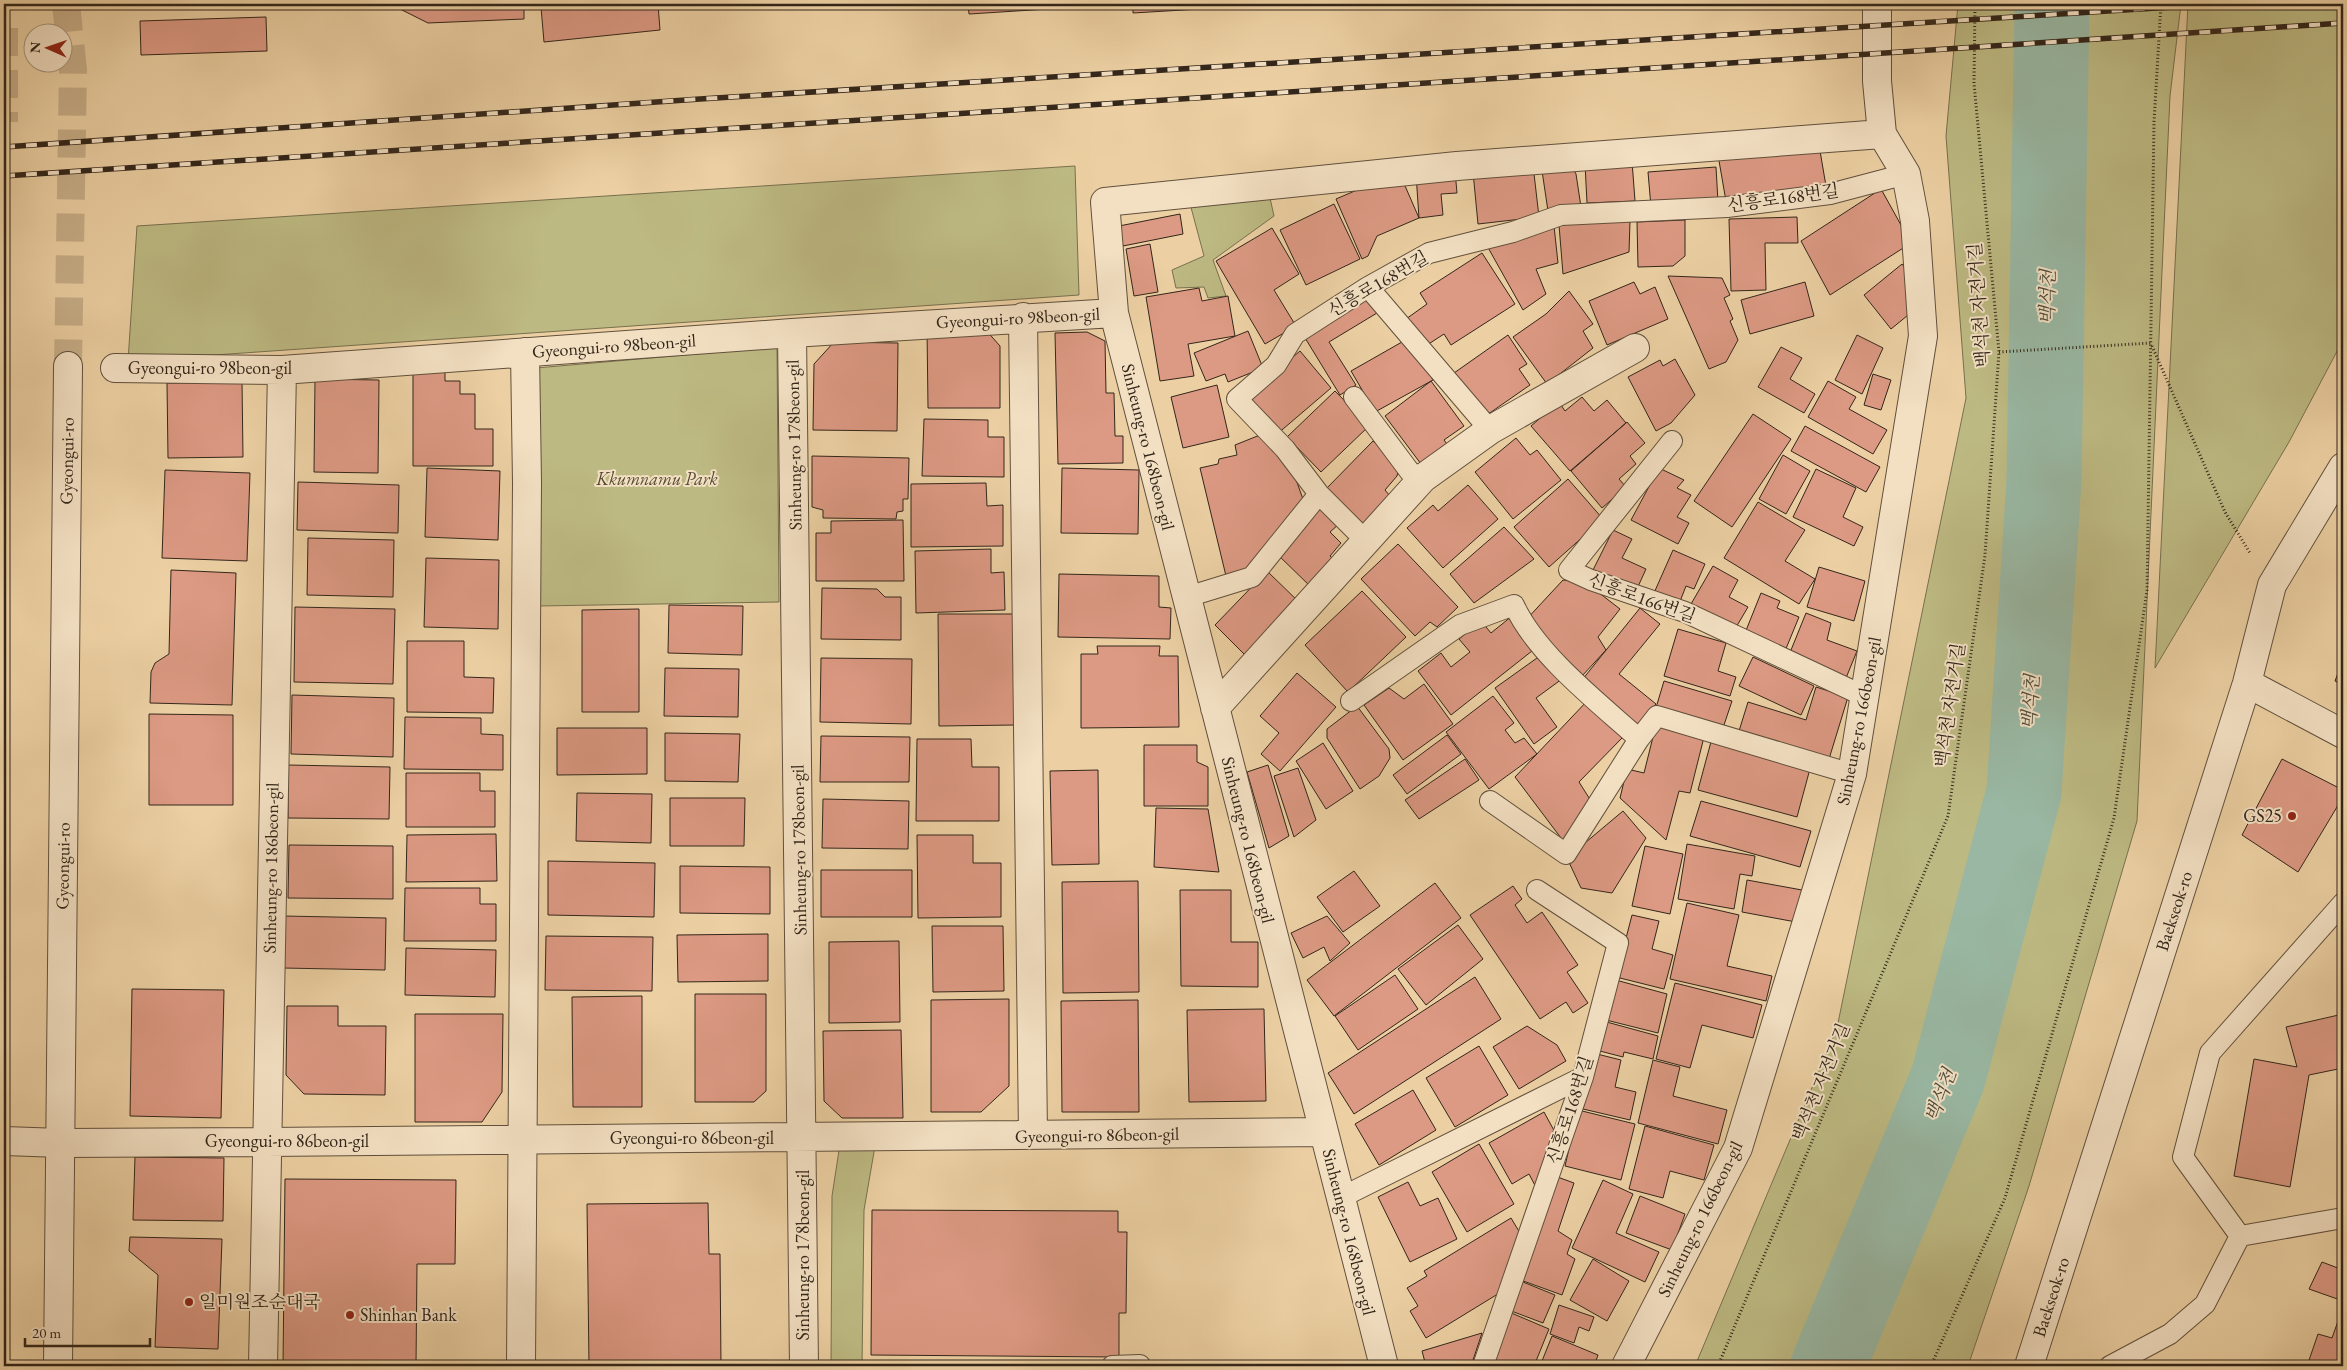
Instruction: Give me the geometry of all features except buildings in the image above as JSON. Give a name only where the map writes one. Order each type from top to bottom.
[{"type":"street","points":[[1877,4],[1877,81],[1882,134]]},
{"type":"street","name":"Sinheung-ro 166beon-gil","points":[[1626,1366],[1738,1148],[1852,774],[1923,336],[1915,221],[1906,174],[1882,134]]},
{"type":"street","name":"Sinheung-ro 168beon-gil","points":[[1384,1366],[1114,313],[1105,202],[1457,166],[1882,134]]},
{"type":"street","name":"Gyeongui-ro 98beon-gil","points":[[115,368],[282,370],[1023,317],[1114,313]]},
{"type":"street","points":[[1023,317],[1034,1136]]},
{"type":"street","name":"Sinheung-ro 178beon-gil","points":[[792,333],[804,1366]]},
{"type":"street","points":[[1215,708],[1423,478],[1490,430],[1635,348]]},
{"type":"street","points":[[521,1366],[528,483],[525,352]]},
{"type":"street","name":"Gyeongui-ro","points":[[58,1366],[68,366]]},
{"type":"street","name":"Sinheung-ro 186beon-gil","points":[[263,1366],[282,370]]},
{"type":"street","name":"Baekseok-ro","points":[[2028,1366],[2247,683],[2272,585],[2343,467]]},
{"type":"street","points":[[2247,683],[2343,734]]},
{"type":"street","name":"Gyeongui-ro 86beon-gil","points":[[4,1141],[61,1143],[266,1142],[1324,1132]]},
{"type":"lane","name":"신흥로168번길","points":[[1319,494],[1285,449],[1237,399],[1276,365],[1295,334],[1368,287],[1429,253],[1513,232],[1561,214],[1727,206],[1830,194],[1906,174]]},
{"type":"lane","points":[[1368,287],[1490,430]]},
{"type":"lane","points":[[1354,397],[1410,472],[1423,478]]},
{"type":"lane","name":"신흥로166번길","points":[[1672,441],[1569,570],[1591,580],[1685,612],[1866,697]]},
{"type":"lane","points":[[1186,597],[1252,577],[1319,494],[1366,541]]},
{"type":"lane","points":[[1351,701],[1460,625],[1514,605],[1522,624],[1574,681],[1639,739]]},
{"type":"lane","points":[[1490,800],[1566,854],[1639,739],[1657,716],[1852,774]]},
{"type":"lane","name":"신흥로168번길","points":[[1483,1366],[1583,1077],[1618,943],[1537,890]]},
{"type":"lane","points":[[2240,1236],[2184,1157],[2210,1053],[2343,903]]},
{"type":"lane","points":[[1340,1198],[1583,1077]]},
{"type":"lane","points":[[2240,1236],[2343,1218]]},
{"type":"lane","points":[[2110,1366],[2170,1334],[2206,1304],[2240,1236]]},
{"type":"lane","points":[[1112,1366],[1140,1365]]},
{"type":"path","name":"백석천 자전거길","points":[[1718,1366],[1948,816],[1985,555],[1999,352],[1974,82],[1975,4]]},
{"type":"path","points":[[1931,1366],[2005,1198],[2114,818],[2147,590],[2155,105],[2161,4]]},
{"type":"path","points":[[1999,352],[2151,344]]},
{"type":"path","points":[[2151,344],[2226,512],[2272,585]]},
{"type":"green space","points":[[1958,4],[2181,4],[2170,96],[2137,821],[2029,1186],[1968,1366],[1695,1366],[1837,1028],[1966,398],[1946,136]]},
{"type":"green space","points":[[2188,4],[2343,4],[2343,340],[2289,442],[2155,668]]},
{"type":"green space","points":[[1075,166],[1079,295],[128,361],[137,226]]},
{"type":"green space","points":[[1268,189],[1274,216],[1213,260],[1226,296],[1208,298],[1204,287],[1176,288],[1172,270],[1204,256],[1189,200]]},
{"type":"green space","name":"Kkumnamu Park","points":[[777,347],[779,602],[538,606],[536,368]]},
{"type":"green space","points":[[840,1144],[875,1146],[864,1210],[862,1366],[831,1366],[832,1196]]},
{"type":"waterway","name":"백석천","points":[[1828,1366],[1948,1078],[2024,792],[2044,480],[2052,4]]},
{"type":"tunnel","points":[[66,4],[73,70],[68,366]]},
{"type":"tunnel","points":[[4,28],[4,122]]},
{"type":"railway","points":[[4,147],[700,99],[2221,4]]},
{"type":"railway","points":[[4,176],[2343,23]]},
{"type":"place","name":"GS25","points":[[2292,816]]},
{"type":"place","name":"일미원조순대국","points":[[189,1302]]},
{"type":"place","name":"Shinhan Bank","points":[[350,1315]]}]
